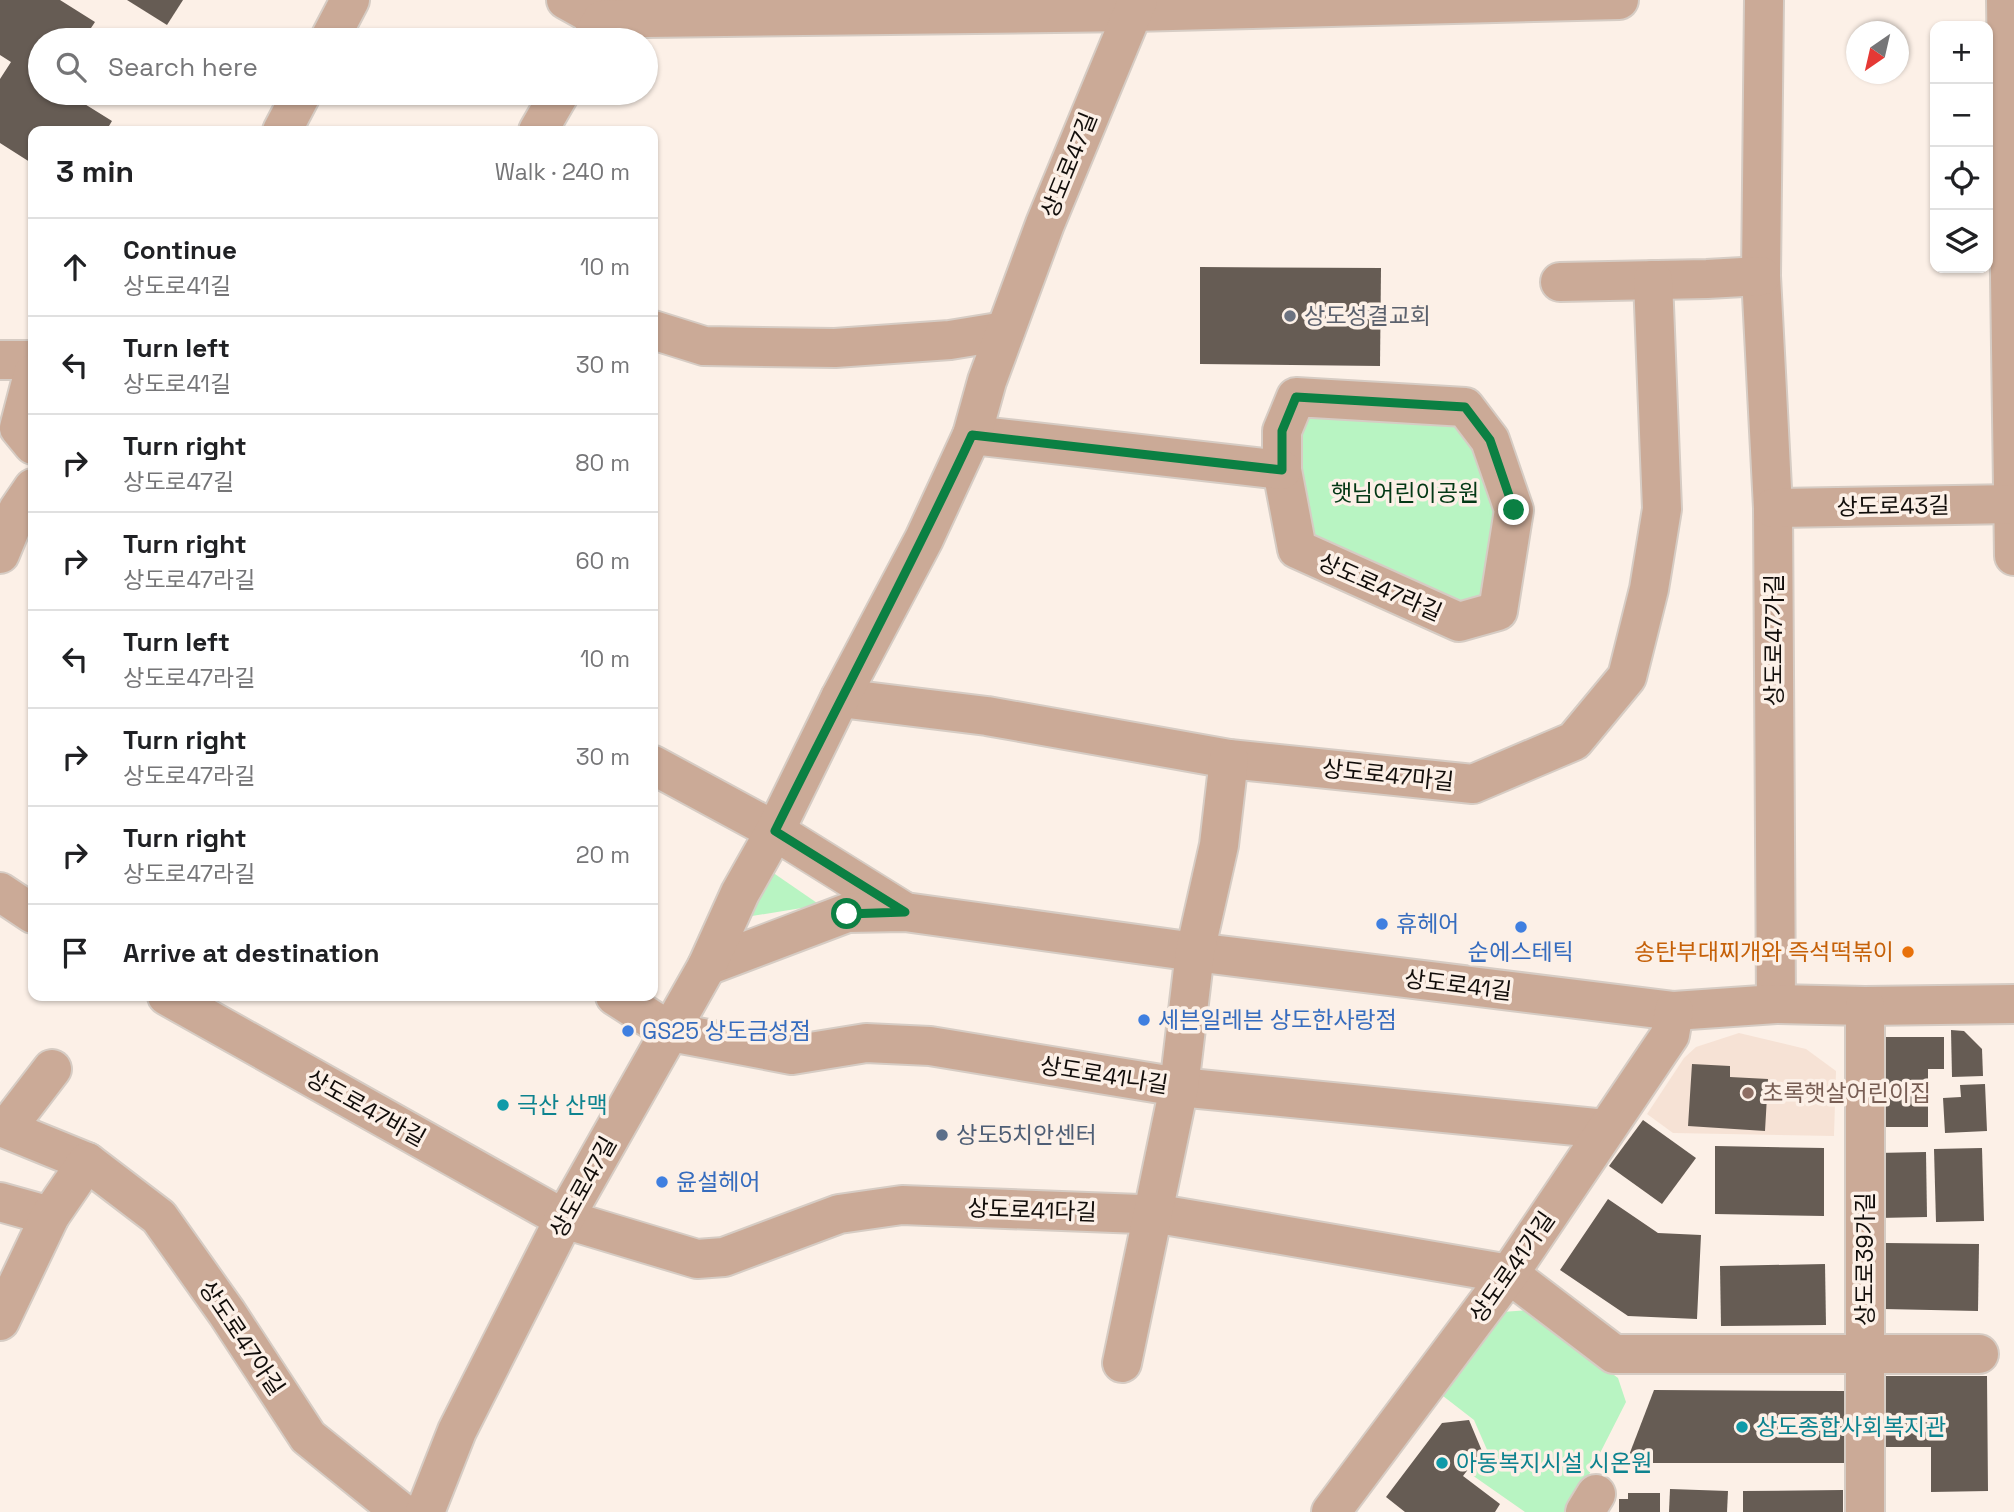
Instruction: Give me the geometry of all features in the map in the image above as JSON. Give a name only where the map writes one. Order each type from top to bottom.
[{"type":"street","points":[[335,28],[350,0]]},
{"type":"street","points":[[566,0],[604,20],[1135,6],[1619,0]]},
{"type":"street","name":"상도로47가길","points":[[1764,0],[1761,276],[1773,508],[1776,1004]]},
{"type":"street","points":[[2006,0],[2014,556]]},
{"type":"street","name":"상도로47길","points":[[425,1512],[457,1430],[565,1219],[706,966],[740,893],[775,831],[840,698],[924,539],[972,435],[1005,331],[1045,224],[1135,6]]},
{"type":"street","points":[[285,126],[296,105]]},
{"type":"street","points":[[541,126],[553,105]]},
{"type":"street","points":[[1560,282],[1761,276]]},
{"type":"street","name":"상도로47마길","points":[[840,698],[987,716],[1229,759],[1473,784],[1574,741],[1627,677],[1649,589],[1662,509],[1653,281]]},
{"type":"street","points":[[658,332],[704,346],[835,348],[950,340],[1005,331]]},
{"type":"street","points":[[0,360],[28,360]]},
{"type":"street","points":[[28,393],[19,428],[28,439]]},
{"type":"street","name":"상도로47라길","points":[[1296,397],[1465,407],[1490,440],[1514,510],[1498,611],[1459,622],[1297,549],[1282,470],[1282,431],[1296,397]]},
{"type":"street","points":[[972,435],[1282,470]]},
{"type":"street","points":[[0,554],[18,510],[28,495]]},
{"type":"street","name":"상도로43길","points":[[1773,508],[2014,504]]},
{"type":"street","points":[[1122,1363],[1178,1087],[1195,952],[1219,845],[1229,759]]},
{"type":"street","points":[[658,768],[775,831]]},
{"type":"street","name":"상도로41길","points":[[775,831],[905,912]]},
{"type":"street","points":[[0,892],[28,911]]},
{"type":"street","name":"상도로41길","points":[[706,966],[847,914],[905,912],[1195,952],[1674,1011],[1776,1004],[2014,1004]]},
{"type":"street","name":"상도로47바길","points":[[176,1001],[565,1219]]},
{"type":"street","name":"상도로41나길","points":[[623,1001],[671,1032],[792,1055],[866,1043],[930,1046],[1178,1087],[1606,1129]]},
{"type":"street","name":"상도로39가길","points":[[1865,1006],[1865,1512]]},
{"type":"street","name":"상도로41가길","points":[[1343,1508],[1509,1274],[1670,1035],[1674,1011]]},
{"type":"street","name":"상도로47아길","points":[[52,1069],[6,1129],[87,1162],[159,1217],[227,1313],[307,1437],[401,1512]]},
{"type":"street","points":[[0,1321],[50,1216],[87,1162]]},
{"type":"street","points":[[0,1202],[50,1216]]},
{"type":"street","name":"상도로41다길","points":[[565,1219],[697,1259],[724,1258],[839,1214],[902,1205],[1153,1213],[1509,1274]]},
{"type":"street","points":[[1509,1274],[1614,1354],[1979,1354]]},
{"type":"shaded area","name":"초록햇살어린이집","points":[[1739,1033],[1806,1049],[1836,1071],[1834,1136],[1673,1133],[1647,1114],[1684,1058],[1696,1047]]},
{"type":"green space","name":"햇님어린이공원","points":[[1296,397],[1458,406],[1502,496],[1497,606],[1451,616],[1302,543]]},
{"type":"green space","points":[[772,872],[820,905],[740,918]]},
{"type":"green space","points":[[1528,1310],[1618,1378],[1626,1402],[1570,1512],[1525,1512],[1472,1475],[1488,1452],[1474,1420],[1443,1396],[1502,1312]]},
{"type":"building","points":[[0,0],[60,0],[95,22],[91,28],[28,28],[28,105],[86,105],[112,121],[109,126],[28,126],[28,161],[0,143],[0,79],[11,62],[0,55]]},
{"type":"building","points":[[127,0],[183,0],[167,25]]},
{"type":"building","name":"상도성결교회","points":[[1200,267],[1381,268],[1380,366],[1200,364]]},
{"type":"building","points":[[1951,1030],[1964,1031],[1982,1049],[1983,1076],[1952,1077]]},
{"type":"building","points":[[1873,1037],[1944,1037],[1944,1069],[1928,1069],[1928,1127],[1872,1127]]},
{"type":"building","points":[[1692,1064],[1730,1066],[1730,1077],[1768,1079],[1765,1131],[1688,1126]]},
{"type":"building","points":[[1985,1084],[1987,1131],[1945,1133],[1943,1098],[1961,1097],[1960,1085]]},
{"type":"building","points":[[1643,1120],[1696,1158],[1662,1204],[1609,1166]]},
{"type":"building","points":[[1715,1146],[1824,1148],[1824,1216],[1715,1214]]},
{"type":"building","points":[[1982,1148],[1984,1221],[1936,1222],[1934,1149]]},
{"type":"building","points":[[1926,1152],[1927,1217],[1878,1218],[1877,1153]]},
{"type":"building","points":[[1608,1199],[1658,1233],[1701,1235],[1697,1319],[1628,1316],[1560,1270]]},
{"type":"building","points":[[1885,1243],[1979,1244],[1978,1311],[1884,1309]]},
{"type":"building","points":[[1825,1264],[1826,1325],[1721,1326],[1720,1266]]},
{"type":"building","points":[[1879,1376],[1987,1376],[1988,1491],[1931,1492],[1931,1447],[1880,1447]]},
{"type":"building","name":"상도종합사회복지관","points":[[1654,1390],[1844,1391],[1844,1463],[1626,1463]]},
{"type":"building","name":"아동복지시설 시온원","points":[[1469,1420],[1482,1451],[1463,1476],[1500,1504],[1495,1512],[1405,1512],[1386,1497],[1442,1423]]},
{"type":"building","points":[[1670,1489],[1728,1491],[1727,1512],[1669,1512]]},
{"type":"building","points":[[1843,1490],[1843,1512],[1743,1512],[1743,1491]]},
{"type":"building","points":[[1628,1493],[1660,1493],[1660,1512],[1619,1512],[1619,1499],[1628,1499]]},
{"type":"place","name":"상도성결교회","points":[[1290,316]]},
{"type":"place","name":"휴헤어","points":[[1382,924]]},
{"type":"place","name":"순에스테틱","points":[[1521,927]]},
{"type":"place","name":"송탄부대찌개와 즉석떡볶이","points":[[1908,952]]},
{"type":"place","name":"세븐일레븐 상도한사랑점","points":[[1144,1020]]},
{"type":"place","name":"GS25 상도금성점","points":[[628,1031]]},
{"type":"place","name":"초록햇살어린이집","points":[[1748,1093]]},
{"type":"place","name":"극산 산맥","points":[[503,1105]]},
{"type":"place","name":"상도5치안센터","points":[[942,1135]]},
{"type":"place","name":"윤설헤어","points":[[662,1182]]},
{"type":"place","name":"상도종합사회복지관","points":[[1742,1427]]},
{"type":"place","name":"아동복지시설 시온원","points":[[1442,1463]]},
{"type":"route","points":[[847,914],[905,912],[775,831],[840,698],[924,539],[972,435],[1282,470],[1282,431],[1296,397],[1465,407],[1490,440],[1514,510]]}]
